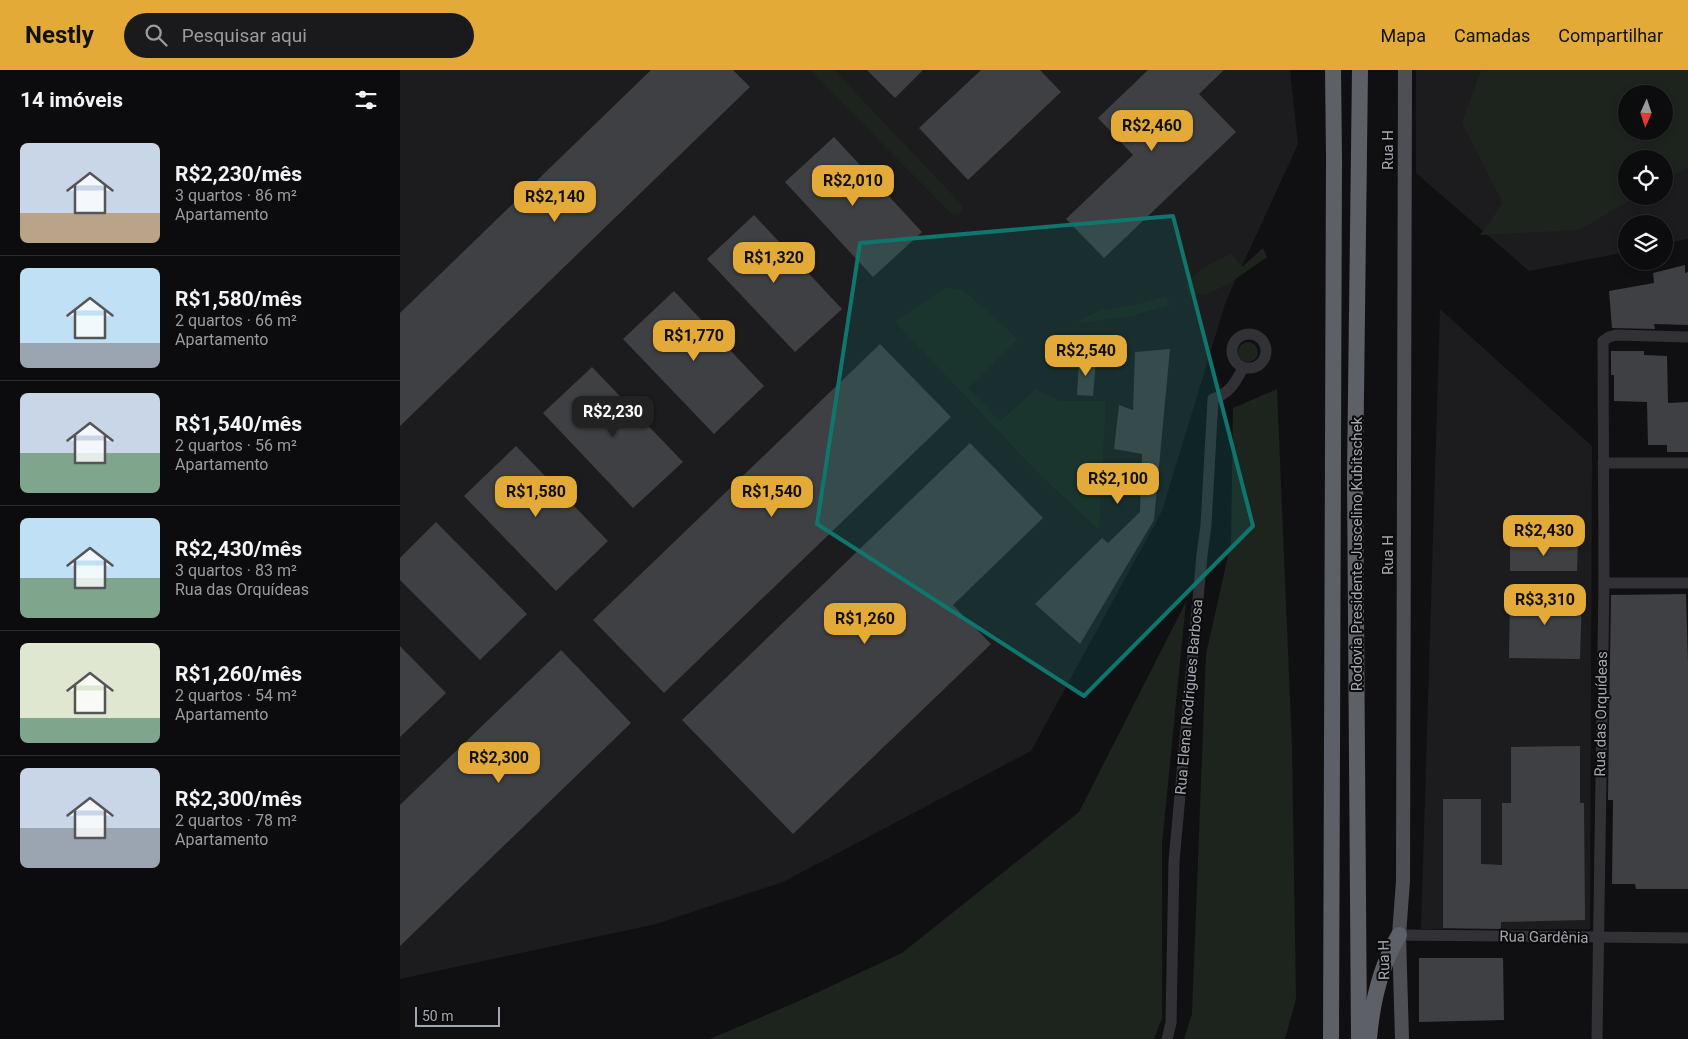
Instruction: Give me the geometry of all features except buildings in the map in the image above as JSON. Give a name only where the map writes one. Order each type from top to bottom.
[{"type":"highway","name":"Rodovia Presidente Juscelino Kubitschek","points":[[1331,1039],[1333,70]]},
{"type":"highway","name":"Rodovia Presidente Juscelino Kubitschek","points":[[1359,1039],[1355,476],[1360,70]]},
{"type":"highway","points":[[1369,1039],[1371,1019],[1380,978],[1389,953],[1399,935]]},
{"type":"main road","name":"Rua H","points":[[1402,1039],[1399,935],[1403,871],[1405,70]]},
{"type":"street","name":"Rua das Orquídeas","points":[[1597,1039],[1604,583],[1603,340],[1616,335],[1688,337]]},
{"type":"street","name":"Rua Elena Rodrigues Barbosa","points":[[1167,1039],[1171,1023],[1174,861],[1206,524],[1214,399],[1223,396],[1233,388],[1243,368]]},
{"type":"street","points":[[1603,462],[1688,463]]},
{"type":"street","points":[[1604,583],[1688,583]]},
{"type":"street","name":"Rua Gardênia","points":[[1399,935],[1688,938]]},
{"type":"highlighted area","points":[[1173,216],[1253,526],[1084,696],[817,524],[860,243]]},
{"type":"shaded area","points":[[400,70],[1290,70],[1298,144],[1226,301],[1162,511],[1031,751],[783,882],[656,924],[400,979]]},
{"type":"shaded area","points":[[810,70],[834,70],[960,203],[963,209],[960,213],[953,214],[946,208]]},
{"type":"shaded area","points":[[1416,70],[1688,70],[1688,239],[1673,242],[1673,215],[1618,215],[1618,254],[1529,271],[1416,173]]},
{"type":"shaded area","points":[[1481,70],[1688,70],[1688,167],[1673,176],[1673,150],[1618,150],[1618,205],[1622,205],[1579,230],[1480,235],[1503,203],[1462,123]]},
{"type":"shaded area","points":[[1263,248],[1267,257],[1227,285],[1206,294],[1189,295],[1185,287],[1192,277],[1219,259],[1231,254],[1242,267]]},
{"type":"shaded area","points":[[944,288],[962,289],[1018,339],[968,388],[1000,421],[1036,389],[1060,401],[1106,401],[1099,530],[1039,474],[895,322]]},
{"type":"shaded area","points":[[1166,296],[1170,305],[1132,316],[1074,324],[1100,310],[1139,304]]},
{"type":"shaded area","points":[[1440,309],[1592,446],[1590,929],[1421,929]]},
{"type":"shaded area","points":[[1244,342],[1252,342],[1258,348],[1258,356],[1252,362],[1244,362],[1238,356],[1238,348]]},
{"type":"shaded area","points":[[1277,389],[1292,747],[1296,999],[1285,1039],[1184,1039],[1192,1014],[1206,654],[1231,543],[1233,408]]},
{"type":"shaded area","points":[[1186,602],[1162,844],[1162,1018],[1154,1039],[710,1039],[799,1001],[902,953],[1079,812]]}]
